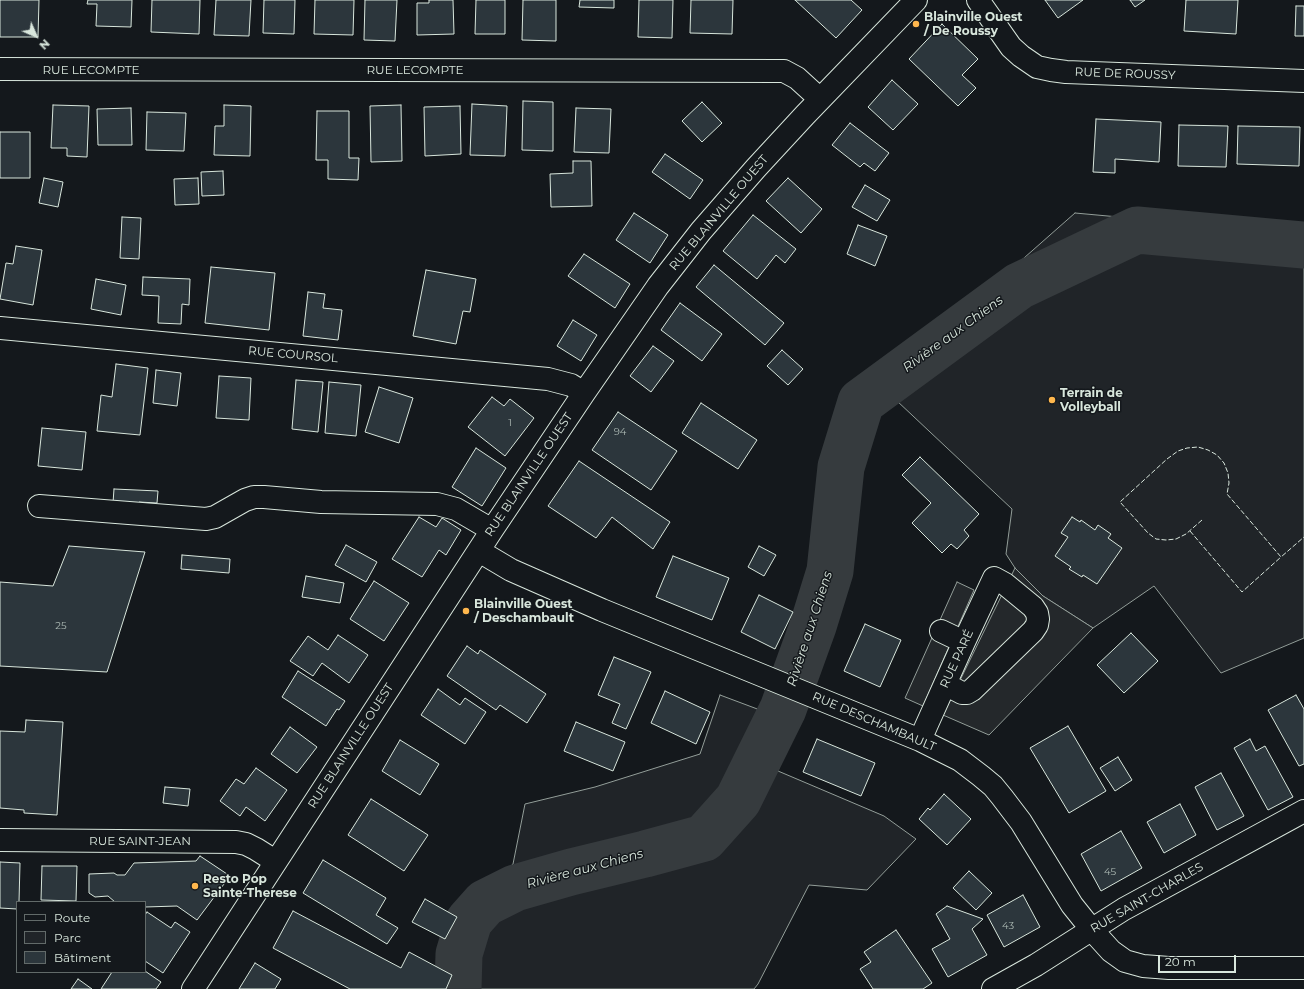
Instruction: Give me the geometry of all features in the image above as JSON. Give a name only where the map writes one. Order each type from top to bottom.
[{"type":"street","name":"RUE BLAINVILLE OUEST","points":[[192,989],[492,530],[584,392],[654,292],[701,231],[756,168],[820,99],[916,0]]},
{"type":"street","name":"RUE DE ROUSSY","points":[[978,0],[1011,47],[1037,67],[1066,72],[1304,81]]},
{"type":"street","name":"RUE LECOMPTE","points":[[0,69],[784,71],[797,78],[820,99]]},
{"type":"street","name":"RUE COURSOL","points":[[0,328],[548,379],[571,385],[584,392]]},
{"type":"street","points":[[39,506],[206,519],[215,517],[245,500],[264,496],[321,502],[437,504],[446,505],[456,509],[492,530]]},
{"type":"street","name":"RUE DESCHAMBAULT","points":[[479,551],[511,570],[602,610],[920,740],[960,760],[993,786],[1021,822],[1072,905],[1111,951],[1125,961],[1143,966],[1169,968],[1304,968]]},
{"type":"street","name":"RUE PARÉ","points":[[920,740],[945,684],[964,642],[994,578],[1005,584],[1033,607],[1037,613],[1038,625],[972,690],[967,693],[962,693],[945,684]]},
{"type":"street","points":[[940,631],[964,642]]},
{"type":"street","name":"RUE SAINT-CHARLES","points":[[993,989],[1036,965],[1124,910],[1304,811]]},
{"type":"street","name":"RUE SAINT-JEAN","points":[[0,840],[236,842],[251,846],[275,861]]},
{"type":"green space","points":[[1075,213],[1304,234],[1304,638],[1221,673],[1154,586],[1093,628],[1043,596],[1015,568],[1006,554],[1012,509],[880,385]]},
{"type":"green space","points":[[720,695],[792,722],[778,771],[884,816],[916,839],[867,890],[809,885],[754,989],[472,989],[475,986],[448,942],[470,902],[513,864],[525,804],[595,787],[700,754]]},
{"type":"shaded area","points":[[1015,568],[1043,596],[1093,628],[989,735],[943,715]]},
{"type":"shaded area","points":[[957,582],[974,590],[923,706],[905,698]]},
{"type":"building","points":[[0,0],[39,0],[38,37],[0,37]]},
{"type":"building","points":[[88,0],[132,0],[131,27],[96,26],[97,4],[87,4]]},
{"type":"building","points":[[152,0],[200,0],[199,34],[151,32]]},
{"type":"building","points":[[216,0],[251,0],[249,36],[214,35]]},
{"type":"building","points":[[264,0],[295,0],[294,34],[263,33]]},
{"type":"building","points":[[315,0],[354,0],[353,35],[314,34]]},
{"type":"building","points":[[365,0],[397,0],[395,41],[364,40]]},
{"type":"building","points":[[429,0],[453,0],[454,34],[417,35],[417,3],[429,3]]},
{"type":"building","points":[[476,0],[505,0],[505,34],[475,34]]},
{"type":"building","points":[[523,0],[556,0],[556,41],[522,40]]},
{"type":"building","points":[[580,0],[614,0],[614,8],[579,7]]},
{"type":"building","points":[[639,0],[673,0],[672,38],[638,37]]},
{"type":"building","points":[[691,0],[733,0],[732,34],[690,33]]},
{"type":"building","points":[[795,0],[851,0],[862,10],[836,38]]},
{"type":"building","points":[[1045,0],[1083,0],[1058,18]]},
{"type":"building","points":[[1130,0],[1145,0],[1135,7]]},
{"type":"building","points":[[1186,0],[1238,0],[1236,34],[1184,31]]},
{"type":"building","points":[[1296,6],[1304,6],[1304,36],[1295,36]]},
{"type":"building","points":[[942,24],[978,59],[962,75],[976,88],[958,106],[909,59]]},
{"type":"building","points":[[892,80],[918,104],[893,130],[868,107]]},
{"type":"building","points":[[523,101],[553,102],[553,151],[522,150]]},
{"type":"building","points":[[702,102],[722,123],[702,142],[682,121]]},
{"type":"building","points":[[472,104],[507,106],[505,156],[470,155]]},
{"type":"building","points":[[53,105],[89,106],[87,157],[67,156],[67,148],[51,148]]},
{"type":"building","points":[[224,105],[251,106],[250,156],[214,155],[215,126],[224,126]]},
{"type":"building","points":[[401,105],[402,161],[371,162],[370,106]]},
{"type":"building","points":[[460,106],[461,154],[425,156],[424,107]]},
{"type":"building","points":[[131,108],[132,145],[98,145],[97,109]]},
{"type":"building","points":[[576,108],[611,109],[609,153],[574,152]]},
{"type":"building","points":[[317,111],[349,111],[349,158],[359,158],[358,180],[328,179],[328,160],[316,160]]},
{"type":"building","points":[[147,112],[186,113],[184,151],[146,150]]},
{"type":"building","points":[[1096,119],[1161,122],[1159,162],[1115,159],[1115,173],[1093,172]]},
{"type":"building","points":[[850,123],[889,153],[875,171],[864,163],[860,167],[832,145]]},
{"type":"building","points":[[1179,125],[1228,126],[1226,167],[1178,166]]},
{"type":"building","points":[[1238,126],[1300,127],[1299,166],[1237,164]]},
{"type":"building","points":[[0,132],[30,132],[30,178],[0,178]]},
{"type":"building","points":[[665,154],[703,180],[690,199],[652,172]]},
{"type":"building","points":[[573,161],[591,161],[592,206],[551,207],[550,174],[573,173]]},
{"type":"building","points":[[223,171],[224,195],[202,196],[201,172]]},
{"type":"building","points":[[44,178],[63,182],[58,207],[39,203]]},
{"type":"building","points":[[198,178],[199,204],[175,205],[174,179]]},
{"type":"building","points":[[788,178],[822,209],[801,233],[766,201]]},
{"type":"building","points":[[865,185],[890,200],[877,221],[852,207]]},
{"type":"building","points":[[634,213],[668,235],[650,263],[616,240]]},
{"type":"building","points":[[753,215],[796,249],[785,263],[776,255],[757,279],[723,251]]},
{"type":"building","points":[[122,217],[141,218],[139,259],[120,258]]},
{"type":"building","points":[[858,225],[887,236],[875,266],[847,254]]},
{"type":"building","points":[[16,246],[42,250],[33,305],[0,299],[6,263],[13,264]]},
{"type":"building","points":[[584,254],[630,284],[615,308],[568,276]]},
{"type":"building","points":[[714,265],[784,323],[765,345],[696,287]]},
{"type":"building","points":[[211,267],[275,273],[269,330],[205,323]]},
{"type":"building","points":[[426,270],[476,279],[470,312],[463,311],[456,344],[413,336]]},
{"type":"building","points":[[143,277],[190,279],[189,305],[182,304],[181,324],[158,323],[159,296],[142,295]]},
{"type":"building","points":[[96,279],[126,285],[121,315],[91,309]]},
{"type":"building","points":[[308,292],[325,294],[323,308],[342,310],[338,340],[303,336]]},
{"type":"building","points":[[680,303],[722,334],[702,361],[661,330]]},
{"type":"building","points":[[573,320],[597,335],[581,361],[557,346]]},
{"type":"building","points":[[653,346],[674,361],[651,392],[630,376]]},
{"type":"building","points":[[782,350],[803,369],[788,385],[767,366]]},
{"type":"building","points":[[116,364],[148,368],[140,435],[97,431],[101,395],[112,397]]},
{"type":"building","points":[[156,370],[181,373],[177,406],[153,403]]},
{"type":"building","points":[[219,376],[251,378],[249,420],[216,418]]},
{"type":"building","points":[[296,380],[323,382],[318,432],[292,429]]},
{"type":"building","points":[[329,382],[361,385],[356,436],[325,433]]},
{"type":"building","points":[[379,387],[413,398],[399,443],[365,432]]},
{"type":"building","points":[[492,397],[504,406],[510,399],[534,418],[505,456],[468,427]]},
{"type":"building","points":[[701,403],[757,440],[738,469],[682,433]]},
{"type":"building","points":[[618,412],[677,451],[651,490],[592,450]]},
{"type":"building","points":[[42,428],[86,432],[82,470],[38,466]]},
{"type":"building","points":[[476,448],[506,468],[482,506],[452,487]]},
{"type":"building","points":[[920,457],[979,514],[964,530],[969,536],[957,549],[951,544],[942,553],[912,523],[931,503],[902,475]]},
{"type":"building","points":[[579,461],[670,522],[653,549],[612,517],[596,538],[548,506]]},
{"type":"building","points":[[114,489],[158,491],[157,503],[113,503]]},
{"type":"building","points":[[419,517],[436,527],[442,518],[461,530],[446,555],[439,550],[422,577],[392,559]]},
{"type":"building","points":[[1072,517],[1080,522],[1081,520],[1095,530],[1098,525],[1111,534],[1108,538],[1122,548],[1097,584],[1083,575],[1082,577],[1069,569],[1071,567],[1055,556],[1068,537],[1061,533]]},
{"type":"building","points":[[346,545],[377,562],[366,582],[335,565]]},
{"type":"building","points":[[69,546],[145,552],[107,672],[0,666],[0,582],[53,586]]},
{"type":"building","points":[[759,546],[776,555],[764,576],[748,567]]},
{"type":"building","points":[[182,555],[230,559],[229,573],[181,569]]},
{"type":"building","points":[[673,556],[729,578],[712,620],[656,597]]},
{"type":"building","points":[[306,576],[344,583],[340,603],[302,597]]},
{"type":"building","points":[[374,581],[409,603],[384,641],[350,619]]},
{"type":"building","points":[[759,595],[793,612],[775,649],[741,632]]},
{"type":"building","points":[[865,624],[901,640],[880,687],[844,671]]},
{"type":"building","points":[[1131,633],[1158,661],[1124,693],[1097,665]]},
{"type":"building","points":[[338,635],[368,655],[349,683],[322,663],[313,676],[290,661],[308,636],[328,650]]},
{"type":"building","points":[[467,646],[478,654],[480,650],[546,694],[527,723],[500,705],[496,710],[447,676]]},
{"type":"building","points":[[614,657],[651,672],[626,729],[612,723],[620,704],[598,695]]},
{"type":"building","points":[[298,671],[345,701],[339,710],[337,709],[326,726],[282,697]]},
{"type":"building","points":[[438,689],[460,705],[465,698],[486,712],[465,744],[421,715]]},
{"type":"building","points":[[665,691],[710,712],[696,744],[651,723]]},
{"type":"building","points":[[1296,695],[1304,709],[1304,764],[1299,766],[1268,710]]},
{"type":"building","points":[[26,720],[63,722],[57,815],[24,813],[24,810],[0,808],[0,731],[25,732]]},
{"type":"building","points":[[576,722],[625,742],[613,771],[564,751]]},
{"type":"building","points":[[1068,726],[1106,791],[1069,813],[1030,748]]},
{"type":"building","points":[[290,727],[317,747],[297,773],[271,754]]},
{"type":"building","points":[[817,739],[875,763],[861,796],[803,772]]},
{"type":"building","points":[[1250,739],[1256,751],[1265,746],[1293,797],[1268,810],[1234,748]]},
{"type":"building","points":[[400,740],[439,764],[420,795],[382,771]]},
{"type":"building","points":[[1118,757],[1132,780],[1115,791],[1100,768]]},
{"type":"building","points":[[256,768],[287,790],[265,821],[246,807],[240,816],[220,801],[236,779],[244,784]]},
{"type":"building","points":[[1221,773],[1244,816],[1217,830],[1195,787]]},
{"type":"building","points":[[165,787],[190,789],[188,806],[163,803]]},
{"type":"building","points":[[944,794],[971,819],[947,845],[919,819],[928,808],[930,810]]},
{"type":"building","points":[[371,799],[428,835],[404,871],[348,835]]},
{"type":"building","points":[[1180,804],[1196,835],[1164,853],[1147,822]]},
{"type":"building","points":[[1121,831],[1142,868],[1101,891],[1081,854]]},
{"type":"building","points":[[200,856],[230,876],[197,920],[177,906],[146,907],[146,901],[114,901],[108,896],[95,897],[89,893],[89,874],[114,873],[117,875],[125,875],[134,863],[196,861]]},
{"type":"building","points":[[323,860],[386,898],[376,915],[398,928],[387,944],[303,893]]},
{"type":"building","points":[[0,862],[20,863],[19,901],[16,901],[16,909],[0,908]]},
{"type":"building","points":[[42,866],[77,866],[76,901],[41,900]]},
{"type":"building","points":[[969,871],[992,893],[976,910],[953,888]]},
{"type":"building","points":[[1023,895],[1040,927],[1004,947],[987,915]]},
{"type":"building","points":[[425,899],[457,917],[445,939],[412,922]]},
{"type":"building","points":[[947,906],[983,919],[972,929],[987,955],[948,977],[932,949],[950,939],[936,914]]},
{"type":"building","points":[[293,911],[401,968],[409,952],[452,975],[446,989],[350,989],[273,948]]},
{"type":"building","points":[[147,912],[171,928],[175,922],[190,932],[163,973],[146,962]]},
{"type":"building","points":[[896,930],[932,983],[923,989],[873,989],[860,969],[871,962],[864,952]]},
{"type":"building","points":[[255,963],[281,979],[275,989],[239,989]]},
{"type":"building","points":[[146,972],[161,982],[156,989],[101,989],[111,973],[146,973]]},
{"type":"building","points":[[78,979],[92,989],[71,989]]},
{"type":"waterway","name":"Rivière aux Chiens","points":[[458,989],[459,954],[469,921],[485,903],[515,888],[704,838],[738,800],[783,709],[813,626],[830,571],[841,467],[861,402],[1019,286],[1137,230],[1304,245]]},
{"type":"fence","points":[[1202,520],[1186,534],[1176,539],[1156,539],[1148,533],[1120,502],[1167,459],[1178,451],[1198,447],[1217,455],[1224,463],[1228,473],[1229,483],[1227,494],[1281,557],[1304,537]]},
{"type":"fence","points":[[1190,531],[1242,592],[1281,557]]},
{"type":"place","name":"Blainville Ouest / De Roussy","points":[[916,24]]},
{"type":"place","name":"Terrain de Volleyball","points":[[1052,400]]},
{"type":"place","name":"Blainville Ouest / Deschambault","points":[[466,611]]},
{"type":"place","name":"Resto Pop Sainte-Therese","points":[[195,886]]}]
